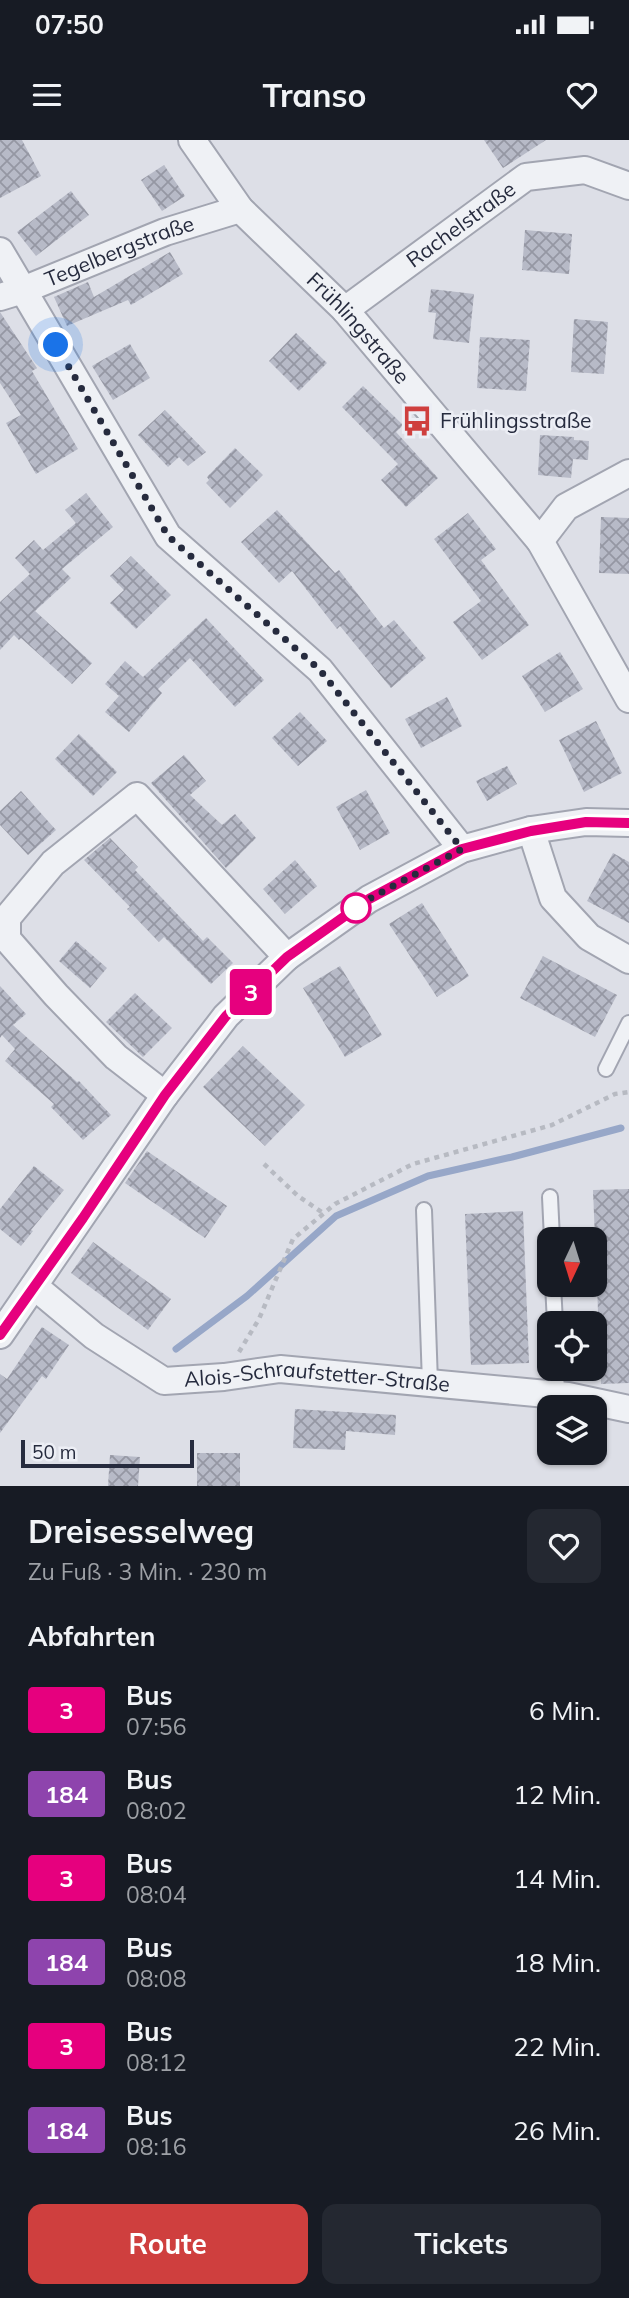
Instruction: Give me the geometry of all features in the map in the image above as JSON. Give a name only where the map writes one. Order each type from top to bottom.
[{"type":"street","name":"Frühlingstraße","points":[[192,140],[240,209],[345,310],[540,541],[629,699]]},
{"type":"street","name":"Rachelstraße","points":[[345,310],[526,177],[585,170],[629,186]]},
{"type":"street","name":"Tegelbergstraße","points":[[12,294],[165,232],[240,209]]},
{"type":"street","points":[[0,251],[12,294],[168,536],[320,670],[462,849]]},
{"type":"street","points":[[540,541],[566,507],[629,473]]},
{"type":"street","points":[[165,1095],[116,1057],[7,939],[7,918],[53,863],[136,796],[287,957]]},
{"type":"street","points":[[0,1335],[165,1095],[226,1016],[287,957],[369,899],[462,849],[531,831],[586,822],[629,823]]},
{"type":"street","points":[[531,831],[553,898],[589,937],[629,960]]},
{"type":"street","name":"Alois-Schraufstetter-Straße","points":[[34,1286],[94,1336],[164,1381],[224,1377],[280,1369],[547,1395]]},
{"type":"street","name":"Alois-Schraufstetter-Straße","points":[[607,1405],[629,1409]]},
{"type":"lane","points":[[606,1069],[629,1023]]},
{"type":"lane","points":[[550,1197],[551,1227]]},
{"type":"lane","points":[[424,1210],[430,1383]]},
{"type":"path","points":[[224,1377],[259,1319],[293,1239],[335,1204],[413,1164],[552,1125],[615,1094],[629,1092]]},
{"type":"path","points":[[264,1164],[298,1196],[323,1213]]},
{"type":"building","points":[[0,140],[22,140],[41,176],[0,198]]},
{"type":"building","points":[[484,140],[546,140],[503,168]]},
{"type":"building","points":[[164,165],[185,196],[162,211],[141,180]]},
{"type":"building","points":[[71,191],[89,215],[36,256],[17,232]]},
{"type":"building","points":[[525,230],[572,234],[569,274],[522,270]]},
{"type":"building","points":[[170,252],[183,274],[131,305],[128,300],[67,326],[54,297],[88,282],[94,297]]},
{"type":"building","points":[[431,289],[474,294],[469,343],[433,339],[436,313],[428,312]]},
{"type":"building","points":[[0,312],[37,368],[32,371],[78,449],[36,474],[6,423],[21,415],[0,383]]},
{"type":"building","points":[[574,319],[608,322],[604,374],[571,372]]},
{"type":"building","points":[[296,333],[327,363],[299,391],[269,361]]},
{"type":"building","points":[[480,337],[530,340],[526,391],[477,388]]},
{"type":"building","points":[[130,344],[150,378],[113,400],[92,366]]},
{"type":"building","points":[[363,386],[403,425],[396,432],[438,478],[406,507],[381,480],[398,464],[342,407]]},
{"type":"building","points":[[165,410],[206,452],[188,466],[179,457],[168,467],[138,435]]},
{"type":"building","points":[[540,435],[574,437],[574,440],[589,441],[588,460],[573,459],[571,478],[538,475]]},
{"type":"building","points":[[235,448],[263,475],[230,508],[206,483],[209,480],[207,477]]},
{"type":"building","points":[[86,493],[113,527],[62,569],[71,578],[35,611],[92,663],[72,684],[21,638],[19,640],[14,635],[0,650],[0,602],[30,574],[15,558],[34,540],[43,550],[76,523],[65,510]]},
{"type":"building","points":[[277,510],[335,573],[339,570],[384,628],[394,620],[426,658],[391,688],[340,626],[337,629],[292,571],[279,583],[241,542]]},
{"type":"building","points":[[468,513],[496,549],[481,560],[529,625],[482,660],[453,622],[481,601],[434,539]]},
{"type":"building","points":[[601,517],[629,518],[629,574],[599,573]]},
{"type":"building","points":[[131,556],[171,595],[136,629],[110,603],[124,590],[110,576]]},
{"type":"building","points":[[206,618],[264,680],[235,707],[190,658],[158,689],[162,693],[129,732],[105,712],[119,696],[105,684],[125,661],[143,677]]},
{"type":"building","points":[[560,652],[583,689],[545,712],[522,676]]},
{"type":"building","points":[[447,697],[462,726],[421,748],[405,719]]},
{"type":"building","points":[[300,712],[327,741],[298,766],[272,738]]},
{"type":"building","points":[[596,721],[622,773],[584,792],[559,740]]},
{"type":"building","points":[[79,734],[117,772],[93,796],[55,759]]},
{"type":"building","points":[[184,755],[206,781],[190,795],[222,825],[235,814],[256,838],[226,868],[151,783]]},
{"type":"building","points":[[507,766],[517,784],[487,801],[476,781]]},
{"type":"building","points":[[366,790],[390,833],[360,850],[336,807]]},
{"type":"building","points":[[21,791],[56,830],[28,855],[0,825],[0,811]]},
{"type":"building","points":[[110,838],[138,867],[135,870],[203,941],[207,937],[233,963],[211,984],[164,937],[159,942],[127,909],[130,907],[84,860]]},
{"type":"building","points":[[613,853],[629,862],[629,923],[587,901]]},
{"type":"building","points":[[295,860],[317,886],[285,914],[263,889]]},
{"type":"building","points":[[422,903],[469,976],[437,997],[389,924]]},
{"type":"building","points":[[76,941],[107,968],[90,988],[59,961]]},
{"type":"building","points":[[543,956],[617,995],[595,1037],[520,998]]},
{"type":"building","points":[[340,966],[382,1035],[345,1057],[303,988]]},
{"type":"building","points":[[0,986],[26,1014],[13,1025],[79,1081],[111,1115],[83,1140],[51,1107],[54,1104],[5,1061],[15,1049],[2,1035],[0,1038]]},
{"type":"building","points":[[135,993],[172,1028],[143,1057],[106,1022]]},
{"type":"building","points":[[243,1046],[305,1105],[265,1146],[203,1087]]},
{"type":"building","points":[[147,1151],[227,1206],[205,1238],[125,1183]]},
{"type":"building","points":[[34,1166],[64,1190],[21,1246],[0,1229],[0,1209]]},
{"type":"building","points":[[629,1189],[629,1383],[601,1384],[601,1381],[607,1381],[607,1311],[598,1311],[597,1297],[607,1297],[607,1227],[595,1227],[593,1190]]},
{"type":"building","points":[[523,1211],[529,1363],[471,1365],[465,1214]]},
{"type":"building","points":[[93,1242],[171,1299],[148,1330],[71,1273]]},
{"type":"building","points":[[42,1327],[69,1345],[46,1379],[42,1376],[0,1433],[0,1374],[7,1379]]},
{"type":"building","points":[[295,1409],[396,1415],[395,1435],[346,1431],[345,1450],[293,1448]]},
{"type":"building","points":[[197,1453],[240,1453],[240,1486],[197,1486]]},
{"type":"building","points":[[110,1455],[140,1457],[138,1486],[108,1486]]},
{"type":"waterway","points":[[176,1349],[247,1296],[336,1216],[428,1176],[621,1128]]},
{"type":"bus line","name":"3","points":[[0,1335],[83,1218],[165,1095],[226,1016],[287,957],[369,899],[462,849],[531,831],[586,822],[629,823]]},
{"type":"place","name":"Frühlingsstraße","points":[[417,421]]},
{"type":"route","points":[[56,345],[168,536],[320,670],[462,849],[369,899],[354,910],[356,908]]}]
